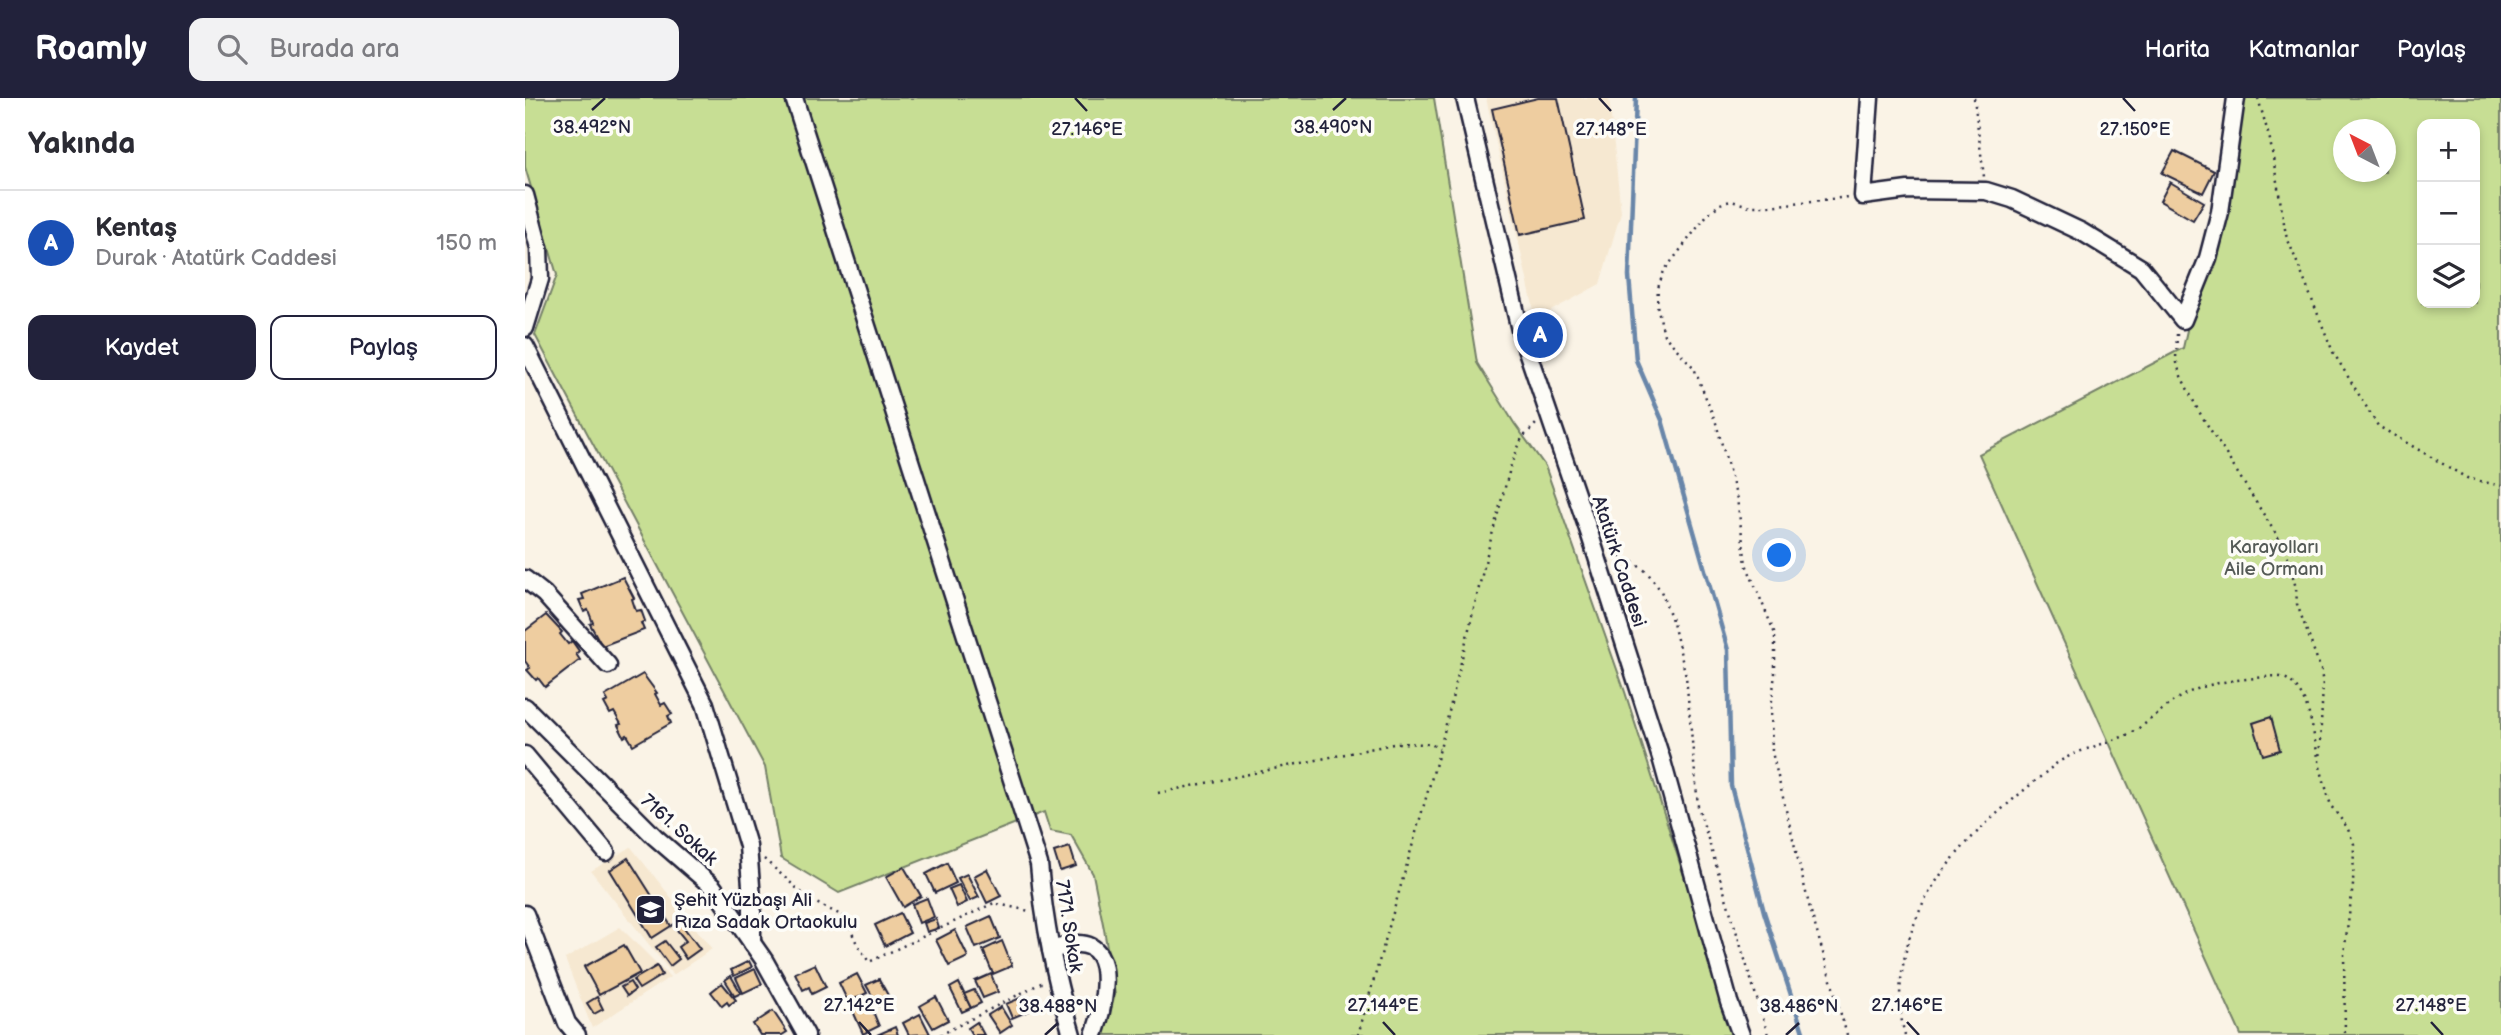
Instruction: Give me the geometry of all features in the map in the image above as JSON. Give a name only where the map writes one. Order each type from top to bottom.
[{"type":"street","name":"7171. Sokak","points":[[794,98],[1039,864],[1043,914],[1055,976],[1072,1035]]},
{"type":"street","name":"Atatürk Caddesi","points":[[1465,98],[1520,330],[1662,761],[1729,1002],[1741,1035]]},
{"type":"street","points":[[1870,98],[1863,196],[1909,191],[1986,191],[2012,199],[2082,232],[2141,268],[2183,320],[2208,258],[2220,212],[2236,98]]},
{"type":"street","points":[[525,195],[539,248],[540,279],[525,328]]},
{"type":"street","points":[[525,346],[705,704],[748,846],[752,943]]},
{"type":"street","points":[[525,579],[544,594],[608,665]]},
{"type":"street","name":"7161. Sokak","points":[[525,707],[655,837],[713,887],[752,943],[806,1035]]},
{"type":"street","points":[[525,755],[606,852]]},
{"type":"street","points":[[525,914],[567,1023],[577,1035]]},
{"type":"street","points":[[1051,950],[1078,944],[1088,946],[1099,954],[1105,970],[1105,988],[1094,1035]]},
{"type":"path","points":[[1974,98],[1986,191]]},
{"type":"path","points":[[2258,98],[2270,140],[2285,235],[2333,352],[2378,426],[2467,478],[2501,486]]},
{"type":"path","points":[[1847,1035],[1809,905],[1772,752],[1770,709],[1775,673],[1775,634],[1746,564],[1737,499],[1716,424],[1694,368],[1664,335],[1657,305],[1658,288],[1664,271],[1707,215],[1720,204],[1731,201],[1768,206],[1863,196]]},
{"type":"path","points":[[2183,320],[2177,331],[2176,359],[2180,374],[2198,410],[2286,550],[2299,611],[2321,670],[2323,686],[2319,763]]},
{"type":"path","points":[[1358,1035],[1440,750],[1511,465],[1523,438],[1533,426],[1549,415]]},
{"type":"path","points":[[1608,550],[1647,572],[1661,591],[1672,623],[1686,676],[1698,806],[1768,1035]]},
{"type":"path","points":[[1905,1035],[1899,998],[1906,944],[1938,878],[1948,862],[1975,833],[2057,763],[2072,753],[2105,744],[2131,732],[2153,719],[2173,701],[2203,686],[2280,676],[2293,683],[2306,707],[2331,806],[2347,827],[2354,844],[2353,884],[2344,954],[2345,1035]]},
{"type":"path","points":[[1158,793],[1398,743],[1431,744],[1440,750]]},
{"type":"path","points":[[748,846],[810,900],[845,917],[856,944],[869,962],[994,903],[1043,914]]},
{"type":"path","points":[[940,1035],[1055,976]]},
{"type":"shaded area","points":[[1486,98],[1609,98],[1621,212],[1600,284],[1536,319]]},
{"type":"shaded area","name":"Şehit Yüzbaşı Ali Rıza Sadak Ortaokulu","points":[[631,847],[712,949],[673,975],[591,871]]},
{"type":"shaded area","points":[[620,927],[670,977],[592,1028],[565,959]]},
{"type":"green space","points":[[525,98],[1434,98],[1477,363],[1514,423],[1545,466],[1625,692],[1735,1035],[1103,1035],[1115,995],[1093,874],[1071,835],[1050,831],[1044,812],[839,893],[781,858],[765,767],[535,335],[557,275],[525,167]]},
{"type":"green space","name":"Karayolları Aile Ormanı","points":[[2239,98],[2501,98],[2501,1035],[2241,1035],[1979,454],[2183,348]]},
{"type":"building","points":[[1538,98],[1558,98],[1585,220],[1520,235],[1492,109]]},
{"type":"building","points":[[2174,151],[2214,171],[2203,193],[2162,173]]},
{"type":"building","points":[[2170,182],[2204,202],[2193,220],[2160,201]]},
{"type":"building","points":[[623,577],[634,598],[632,599],[636,611],[641,610],[645,621],[641,623],[644,630],[602,646],[590,624],[593,623],[588,610],[584,612],[579,600],[584,599],[582,594]]},
{"type":"building","points":[[546,615],[562,632],[560,634],[568,644],[572,641],[579,651],[576,654],[580,660],[545,687],[527,670],[530,668],[525,661],[525,631]]},
{"type":"building","points":[[643,674],[657,693],[655,694],[661,705],[665,703],[672,714],[668,716],[671,723],[633,745],[627,735],[624,737],[614,712],[610,714],[604,703],[608,701],[605,696]]},
{"type":"building","points":[[2271,717],[2280,750],[2263,755],[2253,723]]},
{"type":"building","points":[[1070,847],[1076,866],[1060,871],[1054,852]]},
{"type":"building","name":"Şehit Yüzbaşı Ali Rıza Sadak Ortaokulu","points":[[628,858],[671,926],[652,938],[610,870]]},
{"type":"building","points":[[947,863],[956,883],[935,893],[926,874]]},
{"type":"building","points":[[904,867],[921,896],[903,907],[886,877]]},
{"type":"building","points":[[987,869],[1001,896],[987,903],[974,876]]},
{"type":"building","points":[[967,874],[979,897],[970,901],[958,878]]},
{"type":"building","points":[[959,885],[967,902],[957,907],[949,889]]},
{"type":"building","points":[[927,898],[934,917],[919,923],[912,904]]},
{"type":"building","points":[[900,913],[910,933],[885,946],[875,925]]},
{"type":"building","points":[[991,916],[1000,938],[976,948],[967,927]]},
{"type":"building","points":[[936,919],[939,928],[927,932],[924,923]]},
{"type":"building","points":[[679,921],[700,949],[686,959],[678,947],[686,941],[673,925]]},
{"type":"building","points":[[955,930],[968,957],[949,966],[936,940]]},
{"type":"building","points":[[665,941],[679,959],[670,966],[656,947]]},
{"type":"building","points":[[1002,941],[1012,966],[993,974],[983,950]]},
{"type":"building","points":[[624,945],[640,973],[599,995],[584,967]]},
{"type":"building","points":[[749,961],[752,967],[734,976],[731,970]]},
{"type":"building","points":[[815,964],[826,987],[812,994],[809,987],[803,990],[795,973]]},
{"type":"building","points":[[657,966],[662,975],[639,989],[633,980]]},
{"type":"building","points":[[755,969],[762,984],[743,993],[736,978]]},
{"type":"building","points":[[857,974],[867,993],[848,1002],[839,983]]},
{"type":"building","points":[[991,974],[998,992],[983,998],[975,981]]},
{"type":"building","points":[[731,976],[741,993],[735,996],[725,980]]},
{"type":"building","points":[[879,979],[890,999],[878,1006],[866,985]]},
{"type":"building","points":[[630,982],[635,990],[627,996],[621,987]]},
{"type":"building","points":[[722,983],[736,1000],[729,1005],[727,1002],[722,1006],[711,992]]},
{"type":"building","points":[[959,983],[971,1008],[962,1012],[950,988]]},
{"type":"building","points":[[974,990],[981,1003],[971,1008],[964,994]]},
{"type":"building","points":[[1025,996],[1031,1010],[1012,1018],[1006,1004]]},
{"type":"building","points":[[597,997],[603,1009],[594,1014],[587,1003]]},
{"type":"building","points":[[936,997],[948,1020],[933,1028],[920,1006]]},
{"type":"building","points":[[869,1002],[879,1026],[863,1034],[852,1009]]},
{"type":"building","points":[[1001,1007],[1012,1025],[1000,1033],[988,1015]]},
{"type":"building","points":[[773,1011],[787,1032],[782,1035],[760,1035],[753,1024]]},
{"type":"building","points":[[920,1014],[930,1034],[909,1035],[903,1023]]},
{"type":"building","points":[[977,1022],[984,1035],[972,1035],[968,1028]]},
{"type":"building","points":[[895,1027],[898,1035],[877,1035]]},
{"type":"waterway","points":[[1636,98],[1629,276],[1636,360],[1662,420],[1728,650],[1731,786],[1764,912],[1804,1035]]},
{"type":"place","name":"Kentaş","points":[[1540,335]]},
{"type":"place","name":"Şehit Yüzbaşı Ali Rıza Sadak Ortaokulu","points":[[651,910]]}]
